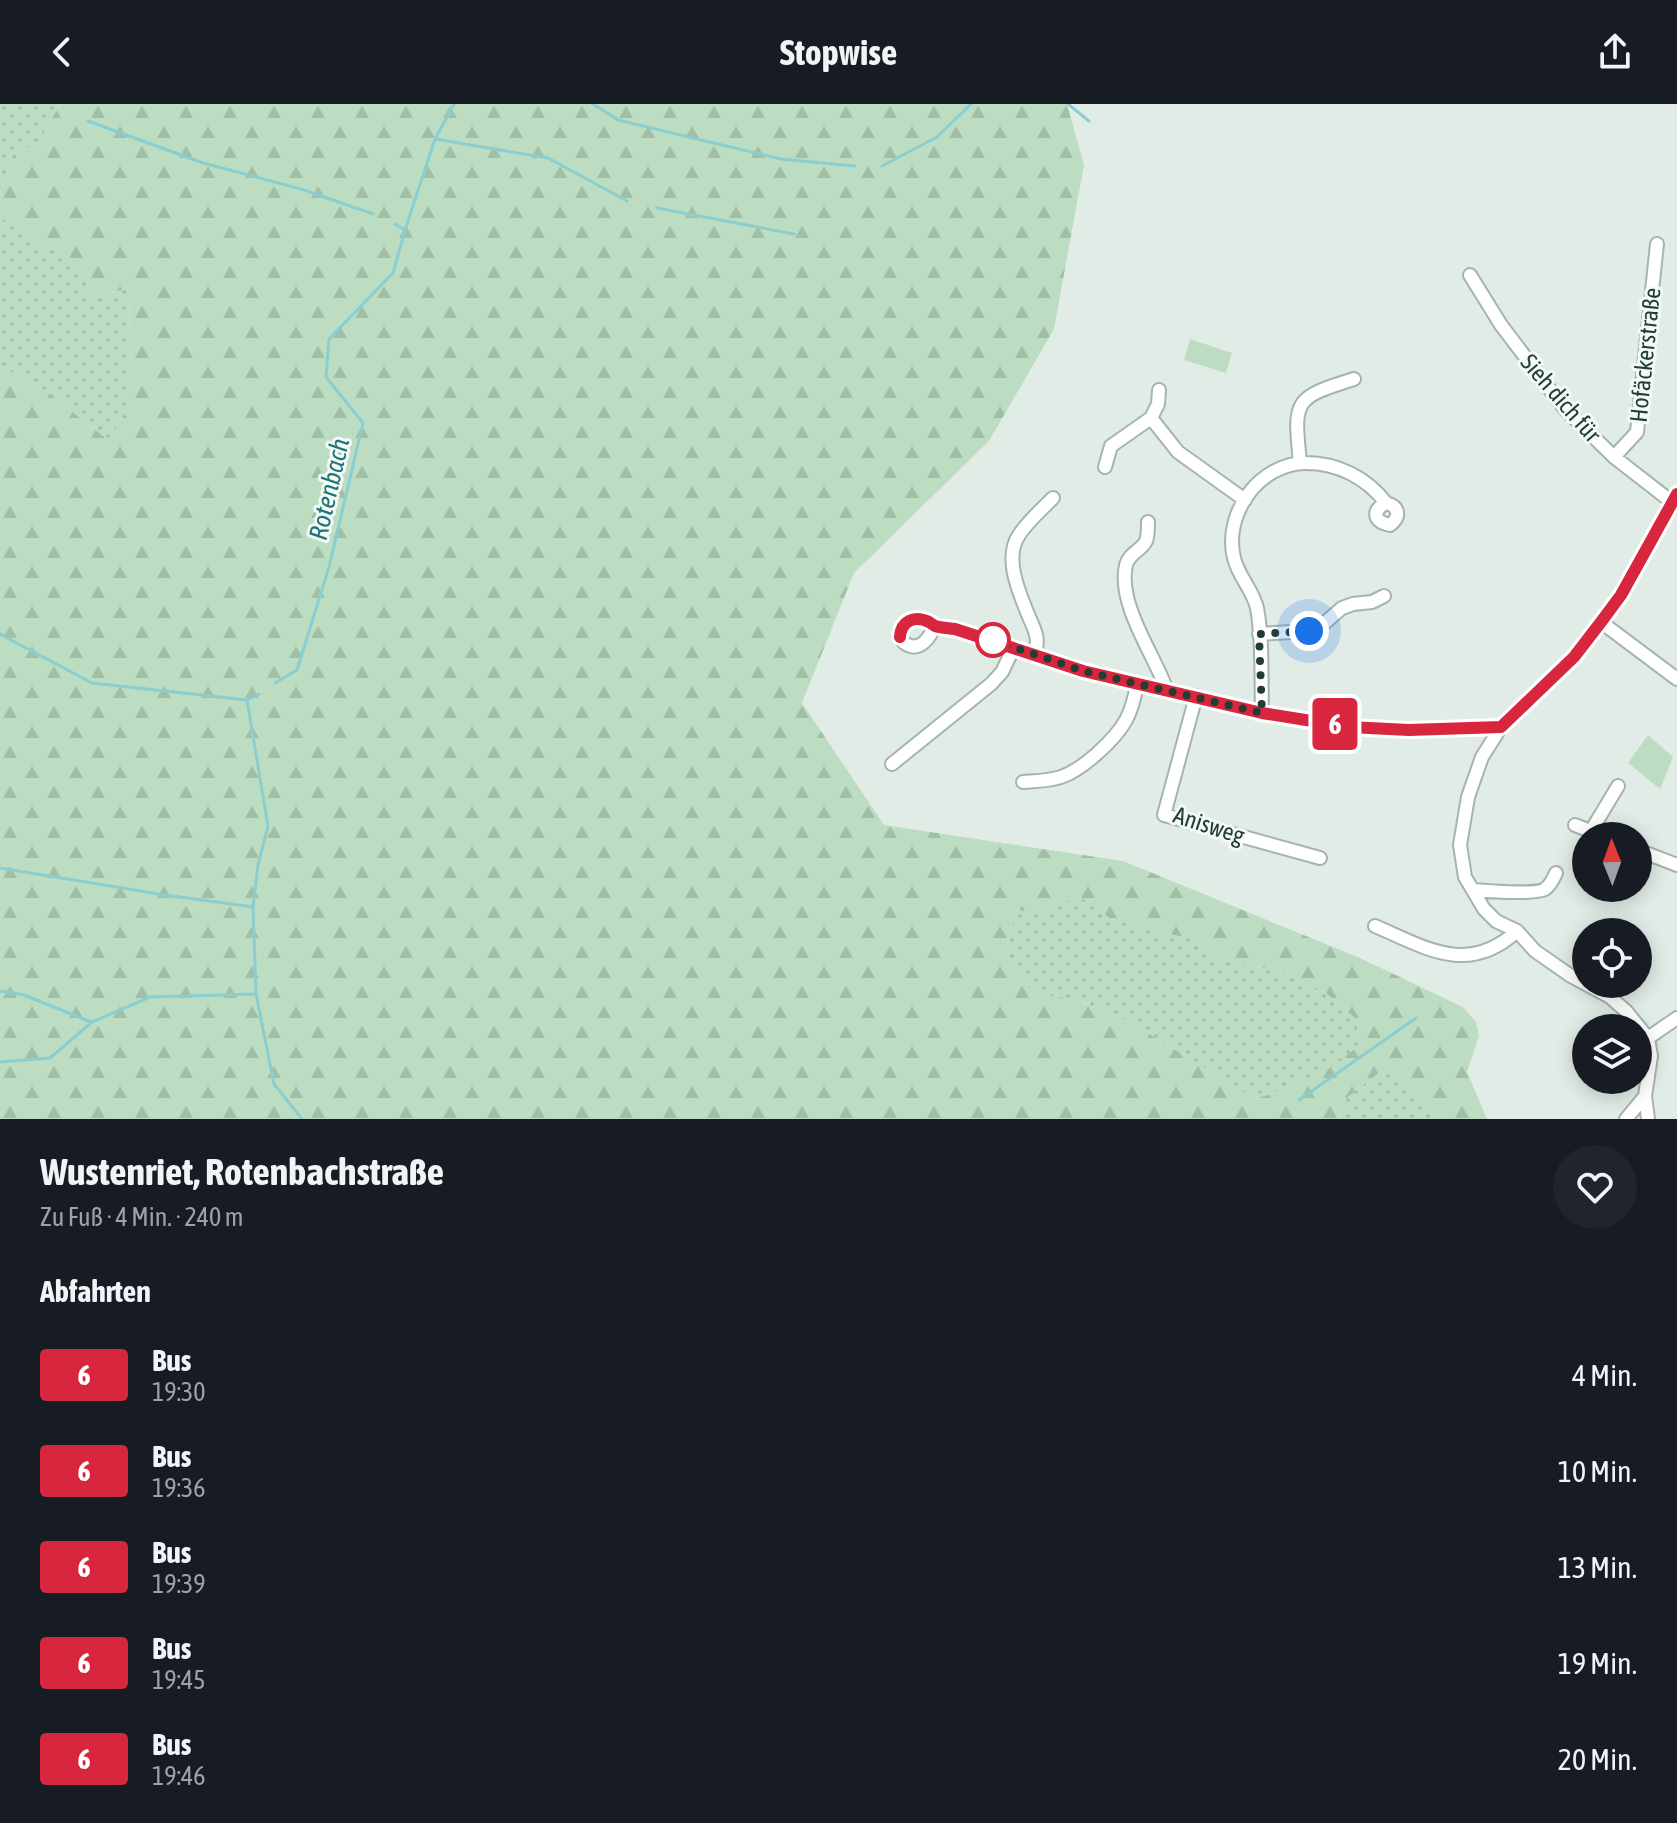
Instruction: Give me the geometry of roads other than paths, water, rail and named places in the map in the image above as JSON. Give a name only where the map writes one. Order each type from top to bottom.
[{"type":"street","name":"Hofäckerstraße","points":[[1614,457],[1637,432],[1657,244]]},
{"type":"street","name":"Sieh dich für","points":[[1470,275],[1501,325],[1564,408],[1614,457],[1675,501]]},
{"type":"street","points":[[1300,463],[1296,420],[1299,409],[1314,393],[1354,379]]},
{"type":"street","points":[[1105,467],[1111,446],[1151,418],[1158,404],[1159,390]]},
{"type":"street","points":[[1151,418],[1178,452],[1245,500]]},
{"type":"street","points":[[1262,713],[1257,607],[1234,558],[1232,539],[1235,519],[1245,500],[1256,484],[1272,472],[1300,463],[1322,463],[1361,479],[1386,503]]},
{"type":"street","points":[[1035,654],[1038,640],[1021,598],[1012,549],[1019,534],[1053,498]]},
{"type":"street","points":[[1628,1014],[1610,997],[1583,984],[1535,951],[1517,931],[1496,921],[1484,909],[1465,877],[1461,829],[1482,757],[1501,727],[1574,657],[1601,622],[1621,595],[1675,501]]},
{"type":"street","points":[[1148,522],[1146,540],[1127,562],[1127,591],[1141,636],[1162,674],[1167,691]]},
{"type":"street","points":[[1259,634],[1309,631],[1321,626],[1342,608],[1372,602],[1384,596]]},
{"type":"street","points":[[1601,622],[1677,679]]},
{"type":"street","points":[[934,626],[955,629],[1083,671],[1262,713],[1349,727],[1409,730],[1501,727]]},
{"type":"street","points":[[892,764],[991,684],[1002,672],[1014,647]]},
{"type":"street","points":[[1023,782],[1052,780],[1073,772],[1087,761],[1126,721],[1137,684]]},
{"type":"street","name":"Anisweg","points":[[1196,696],[1164,815],[1320,858]]},
{"type":"street","points":[[1602,822],[1618,786]]},
{"type":"street","points":[[1652,855],[1677,865]]},
{"type":"street","points":[[1473,890],[1543,891],[1556,873]]},
{"type":"street","points":[[1375,926],[1427,949],[1464,956],[1496,948],[1517,931]]},
{"type":"street","points":[[1652,1035],[1677,1018]]},
{"type":"street","points":[[1626,1119],[1645,1096]]},
{"type":"street","points":[[1645,1096],[1648,1119]]},
{"type":"waterway","name":"Rotenbach","points":[[275,683],[297,670],[329,567],[363,423],[326,377],[329,339],[393,273],[435,139],[454,104]]},
{"type":"waterway","points":[[593,104],[618,120],[781,159],[855,166]]},
{"type":"waterway","points":[[882,166],[937,137],[971,104]]},
{"type":"waterway","points":[[1068,104],[1089,121]]},
{"type":"waterway","points":[[88,121],[203,163],[301,189],[373,214]]},
{"type":"waterway","points":[[435,139],[548,158],[627,201]]},
{"type":"waterway","points":[[657,208],[794,234]]},
{"type":"waterway","points":[[395,224],[405,230]]},
{"type":"waterway","points":[[0,634],[92,683],[247,700]]},
{"type":"waterway","name":"Rotenbach","points":[[259,694],[247,700],[268,826],[258,865],[253,907],[256,994],[274,1084],[302,1119]]},
{"type":"waterway","points":[[0,868],[253,907]]},
{"type":"waterway","points":[[0,991],[24,995],[91,1022]]},
{"type":"waterway","points":[[0,1062],[50,1058],[92,1022],[150,997],[256,994]]},
{"type":"waterway","points":[[1299,1100],[1416,1018]]}]
